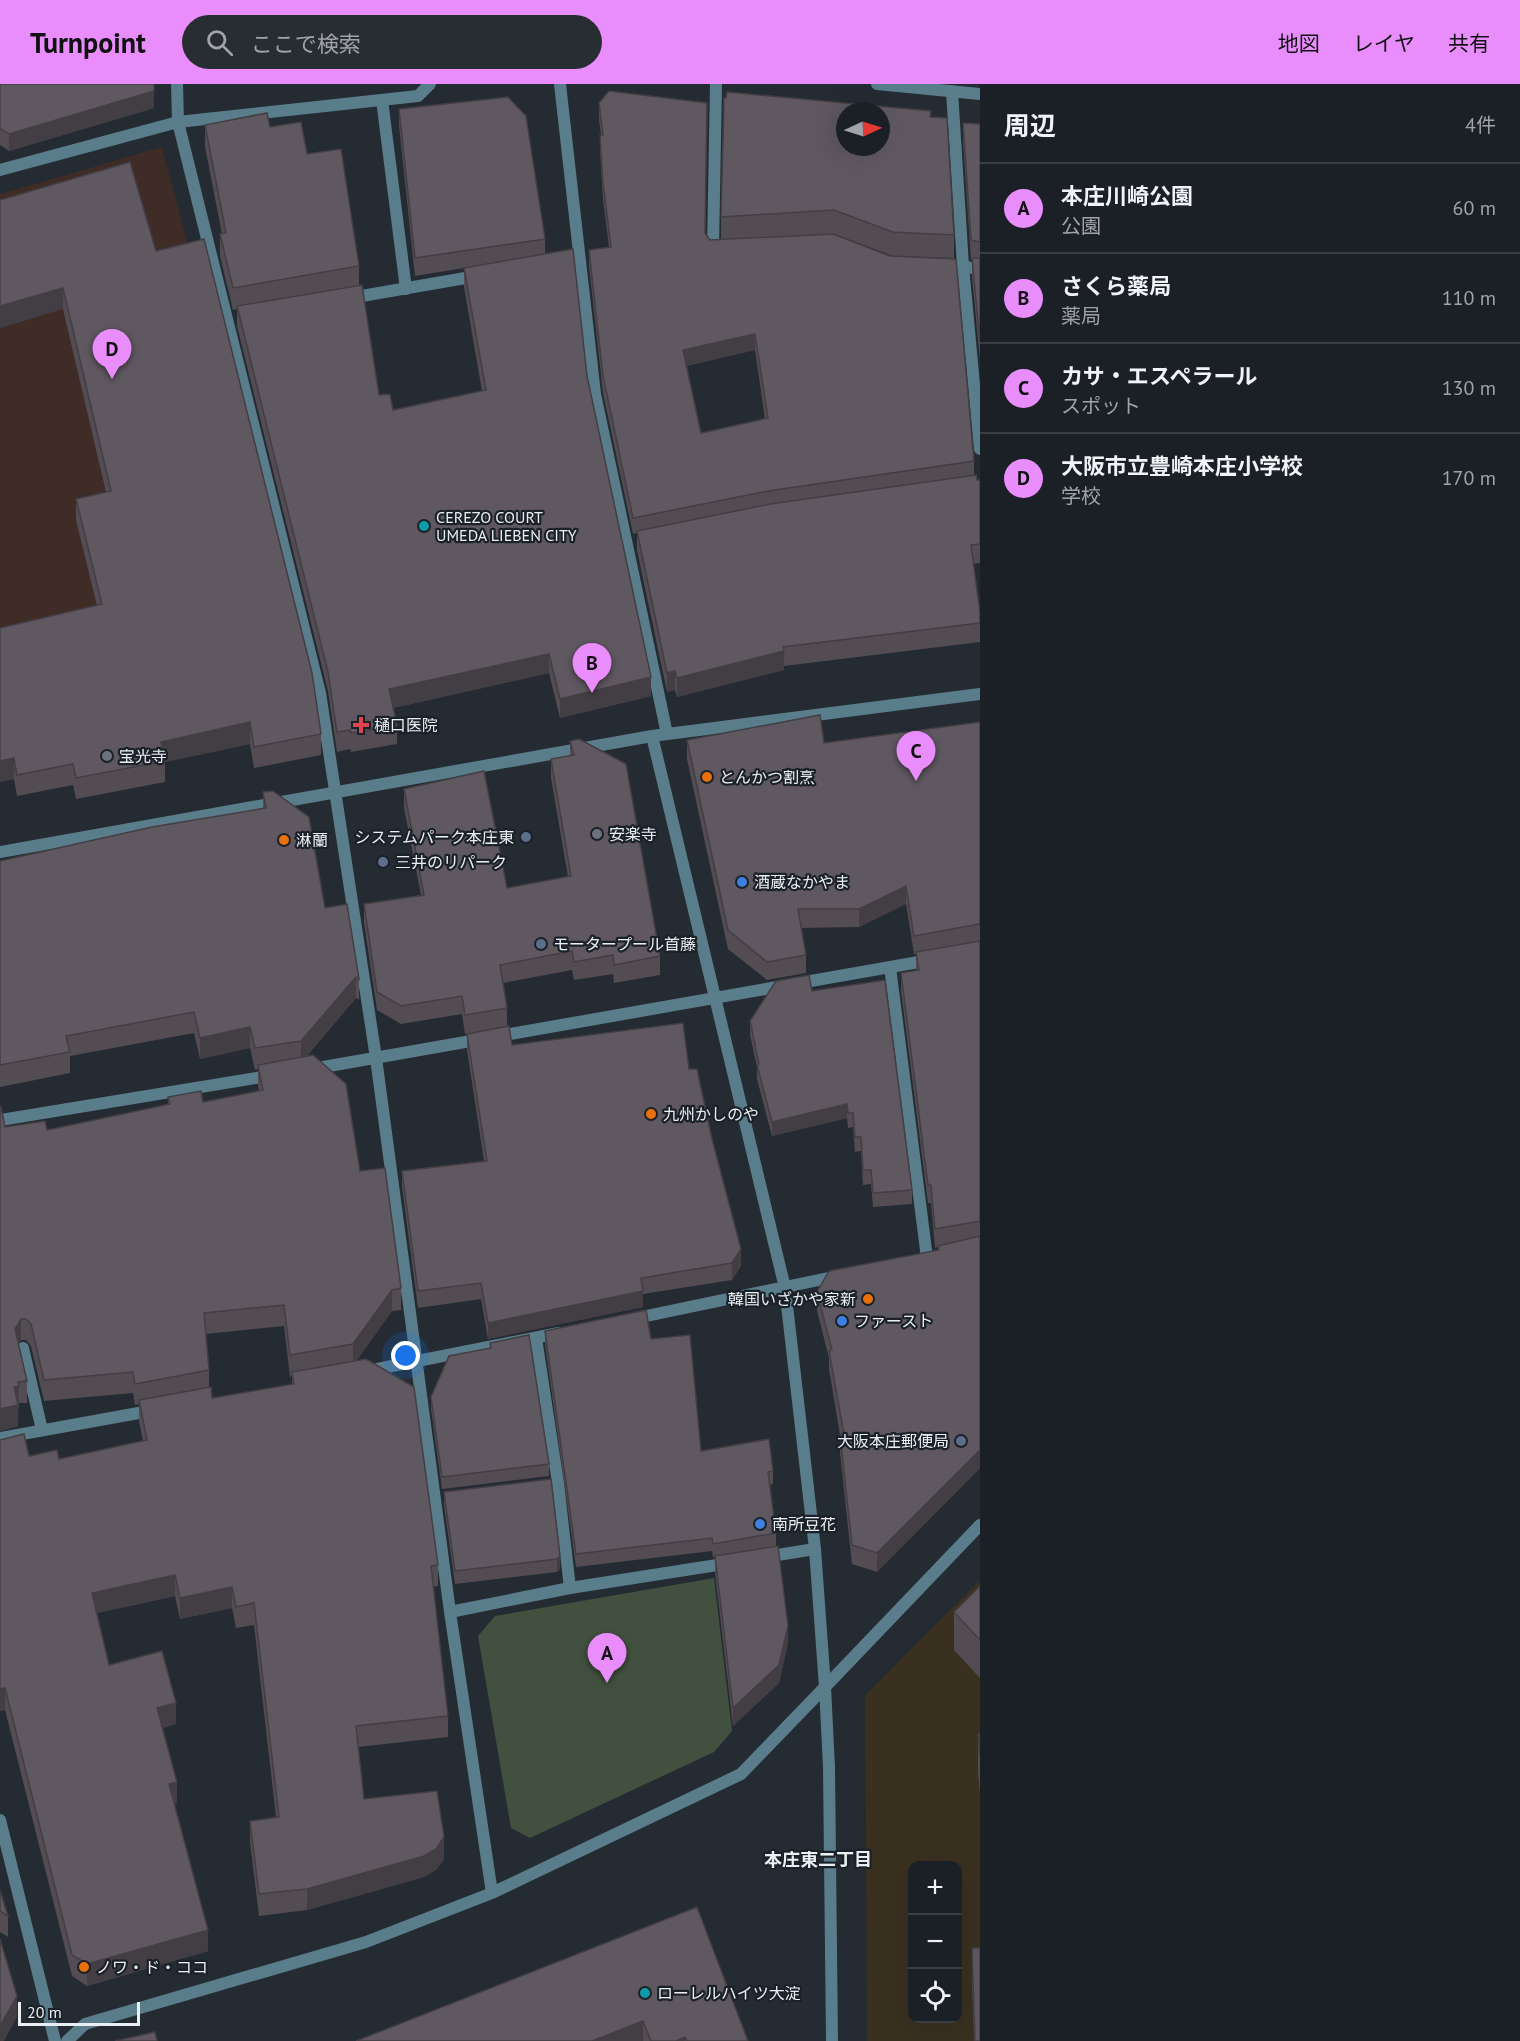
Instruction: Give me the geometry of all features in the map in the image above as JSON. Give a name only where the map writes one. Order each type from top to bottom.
[{"type":"street","points":[[177,84],[178,122],[232,318],[320,693],[376,1058],[417,1362],[441,1498],[450,1612],[492,1893]]},
{"type":"street","points":[[0,170],[178,122],[418,96],[430,84]]},
{"type":"street","points":[[560,84],[573,260],[595,394],[632,543],[667,734]]},
{"type":"street","points":[[716,84],[713,249],[735,248]]},
{"type":"street","points":[[876,84],[933,87],[952,92],[980,94]]},
{"type":"street","points":[[952,92],[963,266],[980,449]]},
{"type":"street","points":[[382,100],[406,289]]},
{"type":"street","points":[[932,265],[963,266],[980,270]]},
{"type":"street","points":[[339,300],[487,275]]},
{"type":"street","points":[[0,852],[652,736],[980,694]]},
{"type":"street","points":[[652,736],[785,1288],[815,1550],[825,1687],[829,1767],[832,2041]]},
{"type":"street","points":[[0,1120],[290,1073],[946,957]]},
{"type":"street","points":[[890,967],[927,1258]]},
{"type":"street","points":[[615,1322],[851,1274]]},
{"type":"street","points":[[358,1372],[570,1331]]},
{"type":"street","points":[[536,1338],[553,1484],[570,1588]]},
{"type":"street","points":[[23,1348],[42,1430]]},
{"type":"street","points":[[0,1438],[171,1407]]},
{"type":"street","points":[[68,2041],[85,2024],[366,1942],[492,1893],[741,1774],[980,1525]]},
{"type":"street","points":[[450,1612],[570,1588],[815,1550]]},
{"type":"street","points":[[0,1820],[4,1851],[56,2041]]},
{"type":"shaded area","points":[[162,147],[272,563],[0,628],[0,194]]},
{"type":"shaded area","points":[[980,1580],[980,2041],[867,2041],[865,1696]]},
{"type":"green space","points":[[714,1578],[732,1731],[714,1752],[530,1838],[511,1828],[478,1636],[495,1616]]},
{"type":"building","points":[[0,84],[154,84],[154,91],[9,134],[0,128]]},
{"type":"building","points":[[609,91],[707,103],[705,233],[710,240],[833,234],[890,256],[956,259],[974,461],[768,491],[633,518],[603,376],[589,250],[611,247],[603,183],[600,135],[603,135],[599,103]],"holes":[[[755,334],[768,418],[701,433],[683,350]]]},
{"type":"building","points":[[727,92],[836,102],[836,156],[890,156],[890,107],[931,111],[930,117],[947,118],[954,235],[893,232],[834,210],[721,217],[724,98]]},
{"type":"building","points":[[508,97],[526,116],[545,239],[415,258],[399,109]]},
{"type":"building","points":[[267,113],[270,127],[301,122],[307,154],[341,149],[359,266],[233,288],[220,234],[226,233],[205,125]]},
{"type":"building","points":[[963,123],[980,124],[980,242],[971,240]]},
{"type":"building","points":[[130,162],[156,251],[204,239],[312,673],[321,734],[254,747],[250,722],[161,742],[165,761],[76,778],[73,764],[17,775],[14,758],[0,761],[0,628],[102,604],[76,499],[111,491],[63,288],[0,306],[0,200]]},
{"type":"building","points":[[573,249],[587,376],[651,677],[560,699],[549,654],[389,689],[397,725],[351,733],[350,730],[337,732],[328,672],[237,306],[362,285],[379,395],[390,394],[393,410],[486,390],[464,268]]},
{"type":"building","points":[[972,258],[980,258],[980,341]]},
{"type":"building","points":[[976,475],[977,480],[980,480],[980,544],[971,545],[980,623],[783,647],[784,651],[677,678],[675,671],[667,673],[637,531],[770,504]]},
{"type":"building","points":[[820,715],[824,743],[980,722],[980,925],[914,936],[906,886],[859,909],[798,909],[806,955],[767,962],[728,930],[687,740]]},
{"type":"building","points":[[579,739],[626,764],[660,956],[614,965],[613,955],[574,962],[572,951],[500,965],[507,1008],[465,1015],[462,996],[401,1006],[377,992],[364,904],[424,895],[404,789],[484,771],[507,888],[571,876],[551,759],[574,755],[570,741]]},
{"type":"building","points":[[273,791],[309,817],[325,908],[347,904],[359,979],[356,977],[301,1041],[255,1048],[250,1027],[200,1038],[194,1012],[66,1036],[70,1052],[0,1065],[0,861],[152,827],[266,808],[263,792]]},
{"type":"building","points":[[980,941],[980,1221],[935,1229],[931,1185],[928,1185],[901,973],[919,970],[916,952]]},
{"type":"building","points":[[809,975],[812,991],[885,980],[912,1190],[873,1193],[871,1170],[863,1170],[861,1137],[855,1137],[853,1113],[848,1113],[847,1104],[772,1122],[757,1065],[759,1064],[750,1021],[776,981]]},
{"type":"building","points":[[683,1023],[689,1069],[697,1069],[712,1139],[741,1249],[732,1263],[641,1278],[643,1291],[488,1323],[481,1283],[418,1291],[402,1171],[487,1161],[467,1034],[509,1026],[512,1045]]},
{"type":"building","points":[[313,1055],[346,1084],[360,1171],[385,1168],[401,1288],[392,1290],[353,1344],[290,1355],[284,1305],[204,1313],[209,1370],[135,1384],[133,1372],[44,1380],[31,1324],[26,1319],[21,1319],[15,1329],[27,1381],[18,1382],[19,1386],[14,1387],[18,1405],[0,1409],[0,1106],[5,1127],[45,1121],[47,1130],[170,1104],[168,1097],[201,1091],[203,1102],[263,1090],[258,1065]]},
{"type":"building","points":[[980,1236],[980,1450],[877,1553],[852,1545],[840,1435],[844,1434],[829,1351],[832,1350],[817,1292],[829,1271],[939,1250],[938,1246]]},
{"type":"building","points":[[646,1310],[651,1339],[690,1335],[701,1451],[769,1439],[773,1471],[768,1472],[776,1533],[713,1544],[712,1538],[576,1554],[545,1331]]},
{"type":"building","points":[[529,1335],[549,1464],[442,1477],[431,1397],[449,1356],[491,1348],[490,1343]]},
{"type":"building","points":[[366,1359],[414,1387],[438,1565],[431,1566],[448,1716],[356,1726],[364,1799],[437,1791],[444,1837],[436,1849],[424,1856],[307,1889],[259,1894],[250,1821],[279,1817],[254,1603],[236,1607],[232,1587],[180,1598],[175,1575],[92,1593],[109,1665],[162,1651],[176,1703],[157,1708],[177,1782],[169,1784],[208,1930],[87,1964],[72,1955],[5,1688],[0,1689],[0,1440],[24,1434],[29,1456],[57,1450],[59,1459],[147,1440],[139,1400],[211,1387],[212,1398],[294,1384],[292,1372]]},
{"type":"building","points":[[551,1479],[560,1556],[557,1559],[455,1571],[444,1492]]},
{"type":"building","points":[[778,1546],[788,1626],[779,1665],[733,1708],[715,1556]]},
{"type":"building","points":[[980,1586],[980,1640],[954,1612]]},
{"type":"building","points":[[0,1890],[8,1916],[0,1911]]},
{"type":"building","points":[[697,1907],[748,2041],[687,2041],[685,2037],[676,2041],[651,2041],[643,2021],[592,2041],[356,2041]]},
{"type":"building","points":[[0,1939],[17,1996],[0,2026]]},
{"type":"building","points":[[972,1948],[980,1948],[980,2041],[975,2041]]},
{"type":"building","points":[[155,2032],[157,2041],[115,2041]]},
{"type":"place","name":"大阪市立豊崎本庄小学校","points":[[112,379]]},
{"type":"place","name":"CEREZO COURT UMEDA LIEBEN CITY","points":[[424,526]]},
{"type":"place","name":"さくら薬局","points":[[592,693]]},
{"type":"place","name":"樋口医院","points":[[361,725]]},
{"type":"place","name":"宝光寺","points":[[107,756]]},
{"type":"place","name":"とんかつ割烹","points":[[707,777]]},
{"type":"place","name":"カサ・エスペラール","points":[[916,781]]},
{"type":"place","name":"安楽寺","points":[[597,834]]},
{"type":"place","name":"システムパーク本庄東","points":[[526,837]]},
{"type":"place","name":"淋蘭","points":[[284,840]]},
{"type":"place","name":"三井のリパーク","points":[[383,862]]},
{"type":"place","name":"酒蔵なかやま","points":[[742,882]]},
{"type":"place","name":"モータープール首藤","points":[[541,944]]},
{"type":"place","name":"九州かしのや","points":[[651,1114]]},
{"type":"place","name":"韓国いざかや家新","points":[[868,1299]]},
{"type":"place","name":"ファースト","points":[[842,1321]]},
{"type":"place","name":"大阪本庄郵便局","points":[[961,1441]]},
{"type":"place","name":"南所豆花","points":[[760,1524]]},
{"type":"place","name":"本庄川崎公園","points":[[607,1683]]},
{"type":"place","name":"ノワ・ド・ココ","points":[[84,1967]]},
{"type":"place","name":"ローレルハイツ大淀","points":[[645,1993]]},
{"type":"district","name":"本庄東二丁目","points":[[818,1860]]}]
